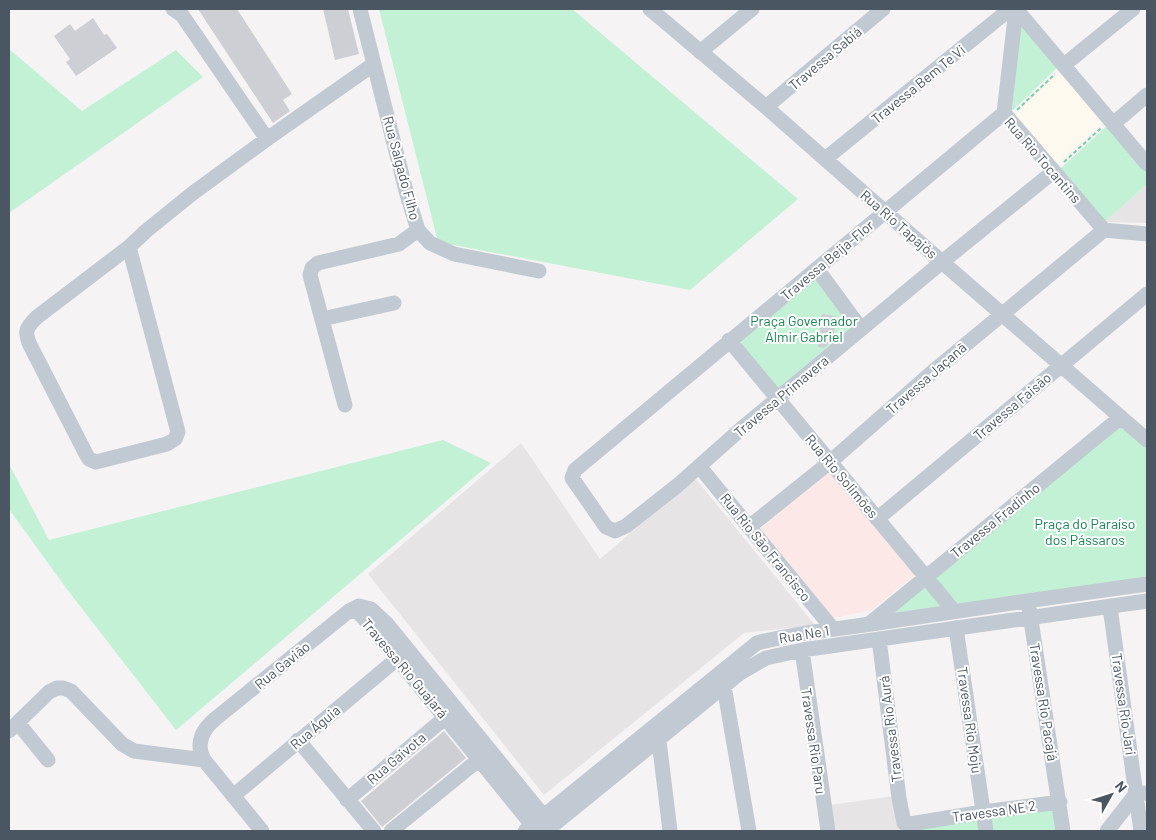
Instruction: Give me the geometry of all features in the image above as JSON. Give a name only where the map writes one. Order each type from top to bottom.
[{"type":"street","points":[[173,9],[182,15],[266,139]]},
{"type":"street","name":"Rua Salgado Filho","points":[[360,9],[406,191],[418,230],[430,243],[454,254],[538,271]]},
{"type":"street","name":"Rua Rio Tapajós","points":[[650,9],[826,159],[884,212],[1147,440]]},
{"type":"street","points":[[700,52],[752,9]]},
{"type":"street","name":"Travessa Sabiá","points":[[766,107],[883,9]]},
{"type":"street","name":"Travessa Bem Te Vi","points":[[826,159],[1010,9]]},
{"type":"street","name":"Rua Rio Tocantins","points":[[1016,9],[1147,164]]},
{"type":"street","name":"Rua Rio Tocantins","points":[[1016,9],[1006,116],[1104,230]]},
{"type":"street","points":[[1064,65],[1133,9]]},
{"type":"street","points":[[129,247],[178,432],[175,439],[167,444],[96,462],[89,459],[86,454],[30,345],[26,333],[28,326],[193,194],[266,139],[374,64]]},
{"type":"street","points":[[1112,122],[1147,95]]},
{"type":"street","name":"Travessa Beija-Flor","points":[[601,520],[572,478],[575,470],[884,212],[1006,116]]},
{"type":"street","name":"Travessa Primavera","points":[[601,520],[611,531],[615,532],[626,526],[861,329],[1053,172]]},
{"type":"street","points":[[345,405],[310,275],[312,268],[315,265],[399,244],[418,230]]},
{"type":"street","points":[[1104,230],[1147,234]]},
{"type":"street","name":"Travessa Jaçanã","points":[[750,527],[830,462],[936,369],[1104,230]]},
{"type":"street","points":[[817,269],[861,329]]},
{"type":"street","name":"Travessa Faisão","points":[[877,518],[1147,294]]},
{"type":"street","points":[[322,320],[394,303]]},
{"type":"street","name":"Rua Rio Solimões","points":[[729,340],[954,611]]},
{"type":"street","name":"Travessa Fradinho","points":[[869,625],[1121,417]]},
{"type":"street","name":"Rua Rio São Francisco","points":[[699,466],[832,629]]},
{"type":"street","name":"Rua Ne 1","points":[[539,827],[757,643],[810,632],[1147,584]]},
{"type":"street","name":"Travessa Rio Pacajá","points":[[1028,601],[1063,831]]},
{"type":"street","name":"Rua Ne 1","points":[[539,827],[659,740],[740,673],[766,658],[807,649],[1147,601]]},
{"type":"street","name":"Travessa Rio Jari","points":[[1110,607],[1142,794],[1141,831]]},
{"type":"street","name":"Travessa Rio Guajará","points":[[349,611],[363,616],[403,654],[539,827]]},
{"type":"street","name":"Rua Gavião","points":[[204,760],[199,751],[200,739],[206,726],[349,611]]},
{"type":"street","name":"Travessa Rio Moju","points":[[956,628],[986,831]]},
{"type":"street","name":"Travessa Rio Paru","points":[[810,632],[807,649],[828,831]]},
{"type":"street","name":"Travessa Rio Aurá","points":[[879,639],[903,819]]},
{"type":"street","name":"Rua Águia","points":[[233,796],[403,654]]},
{"type":"street","points":[[724,686],[749,831]]},
{"type":"street","points":[[48,760],[13,727],[49,692],[57,688],[63,688],[71,691],[122,744],[134,751],[204,760],[262,831]]},
{"type":"street","name":"Rua Gaivota","points":[[347,800],[447,711]]},
{"type":"street","points":[[298,740],[374,831]]},
{"type":"street","points":[[659,740],[670,831]]},
{"type":"street","points":[[391,831],[484,755]]},
{"type":"street","points":[[1107,831],[1142,794]]},
{"type":"street","name":"Travessa NE 2","points":[[903,819],[906,824],[1060,802]]},
{"type":"path","points":[[1006,116],[1064,65]]},
{"type":"path","points":[[1053,172],[1112,122]]},
{"type":"shaded area","points":[[1062,70],[1105,121],[1056,165],[1014,116]]},
{"type":"shaded area","points":[[1147,184],[1147,223],[1105,222]]},
{"type":"shaded area","points":[[521,443],[600,559],[695,478],[815,625],[744,633],[544,795],[368,574]]},
{"type":"shaded area","points":[[828,470],[916,574],[872,610],[833,618],[759,530]]},
{"type":"shaded area","points":[[894,796],[898,829],[908,829],[908,831],[835,831],[830,805]]},
{"type":"green space","points":[[379,9],[572,9],[798,199],[690,290],[438,242]]},
{"type":"green space","points":[[1020,23],[1058,67],[1012,111]]},
{"type":"green space","points":[[9,49],[82,111],[176,50],[203,77],[9,213]]},
{"type":"green space","points":[[1108,125],[1147,172],[1147,184],[1105,222],[1060,169]]},
{"type":"green space","name":"Praça Governador Almir Gabriel","points":[[815,273],[859,336],[780,401],[728,342]]},
{"type":"green space","name":"Praça do Paraíso dos Pássaros","points":[[1119,422],[1147,446],[1147,586],[884,619]]},
{"type":"green space","points":[[443,440],[491,463],[176,730],[66,588],[9,509],[9,464],[49,540]]},
{"type":"green space","points":[[1054,808],[1058,831],[908,831],[908,829]]},
{"type":"building","points":[[198,9],[237,9],[292,94],[283,100],[290,111],[273,123]]},
{"type":"building","points":[[323,9],[348,9],[359,54],[335,60]]},
{"type":"building","points":[[93,18],[104,35],[107,34],[117,48],[76,76],[66,62],[70,59],[54,36],[70,24],[75,31]]},
{"type":"building","points":[[822,314],[836,316],[833,340],[824,348],[818,347]]},
{"type":"building","points":[[444,731],[466,758],[382,827],[361,801]]}]
